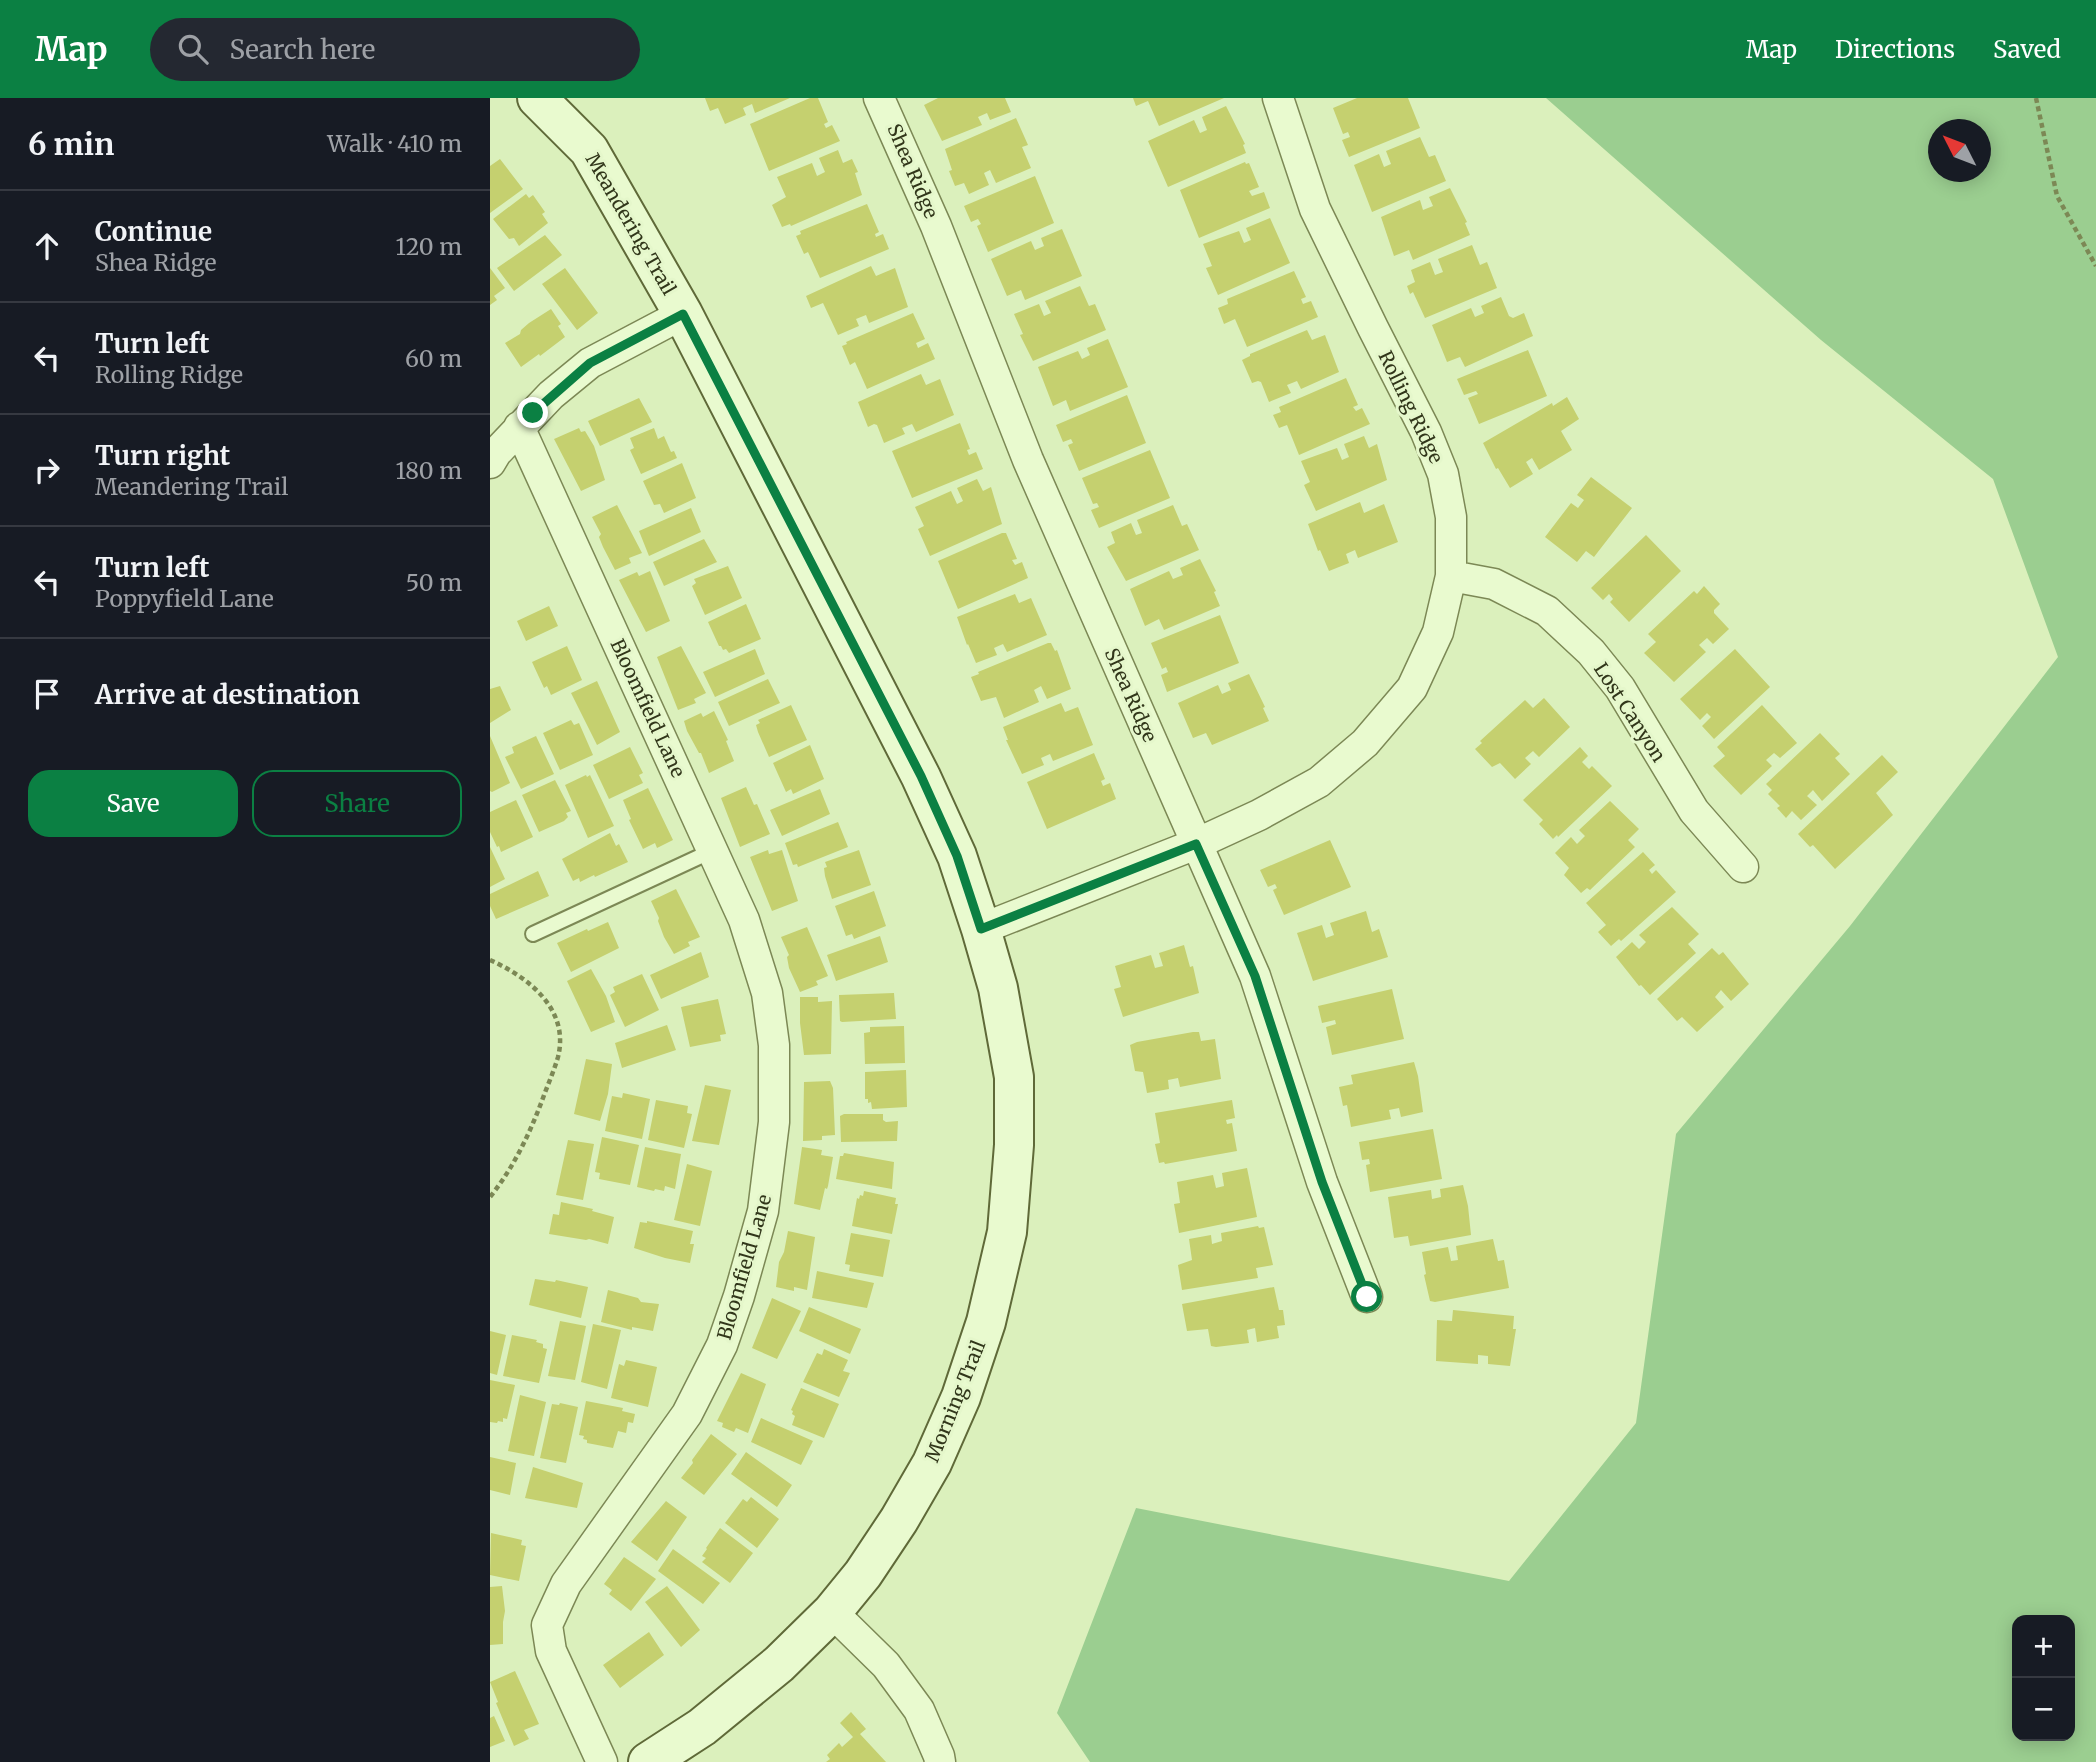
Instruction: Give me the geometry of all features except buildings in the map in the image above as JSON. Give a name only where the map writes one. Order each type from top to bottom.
[{"type":"street","name":"Meandering Trail","points":[[537,98],[589,150],[683,314],[921,776],[957,856],[981,929]]},
{"type":"street","name":"Shea Ridge","points":[[879,98],[936,226],[1028,460],[1255,976],[1322,1182],[1367,1297]]},
{"type":"street","name":"Rolling Ridge","points":[[981,929],[1196,844],[1259,815],[1319,782],[1365,743],[1412,688],[1438,632],[1451,576],[1451,517],[1443,474],[1426,432],[1315,209],[1279,98]]},
{"type":"street","points":[[490,463],[519,427],[551,395],[590,363],[683,314]]},
{"type":"street","name":"Bloomfield Lane","points":[[519,427],[744,919],[766,993],[774,1045],[774,1122],[763,1211],[722,1345],[687,1414],[566,1584],[547,1625],[551,1651],[602,1762]]},
{"type":"street","name":"Lost Canyon","points":[[1451,576],[1493,584],[1547,611],[1591,653],[1619,688],[1694,811],[1744,867]]},
{"type":"street","name":"Morning Trail","points":[[648,1762],[702,1727],[770,1672],[832,1612],[863,1574],[892,1531],[932,1463],[961,1397],[986,1322],[1004,1245],[1014,1145],[1014,1077],[998,988],[981,929]]},
{"type":"street","points":[[832,1612],[886,1665],[919,1710],[940,1762]]},
{"type":"lane","points":[[533,934],[714,850]]},
{"type":"path","points":[[2036,98],[2057,196],[2096,266]]},
{"type":"path","points":[[490,960],[523,976],[539,992],[554,1013],[560,1034],[558,1055],[533,1127],[505,1178],[490,1197]]},
{"type":"green space","points":[[1546,98],[2096,98],[2096,1762],[1090,1762],[1057,1713],[1136,1508],[1509,1581],[1636,1423],[1676,1134],[1850,926],[2058,657],[1993,479],[1821,340]]},
{"type":"route","points":[[533,413],[590,363],[683,314],[921,776],[957,856],[981,929],[1196,844],[1255,976],[1322,1182],[1367,1297]]}]
